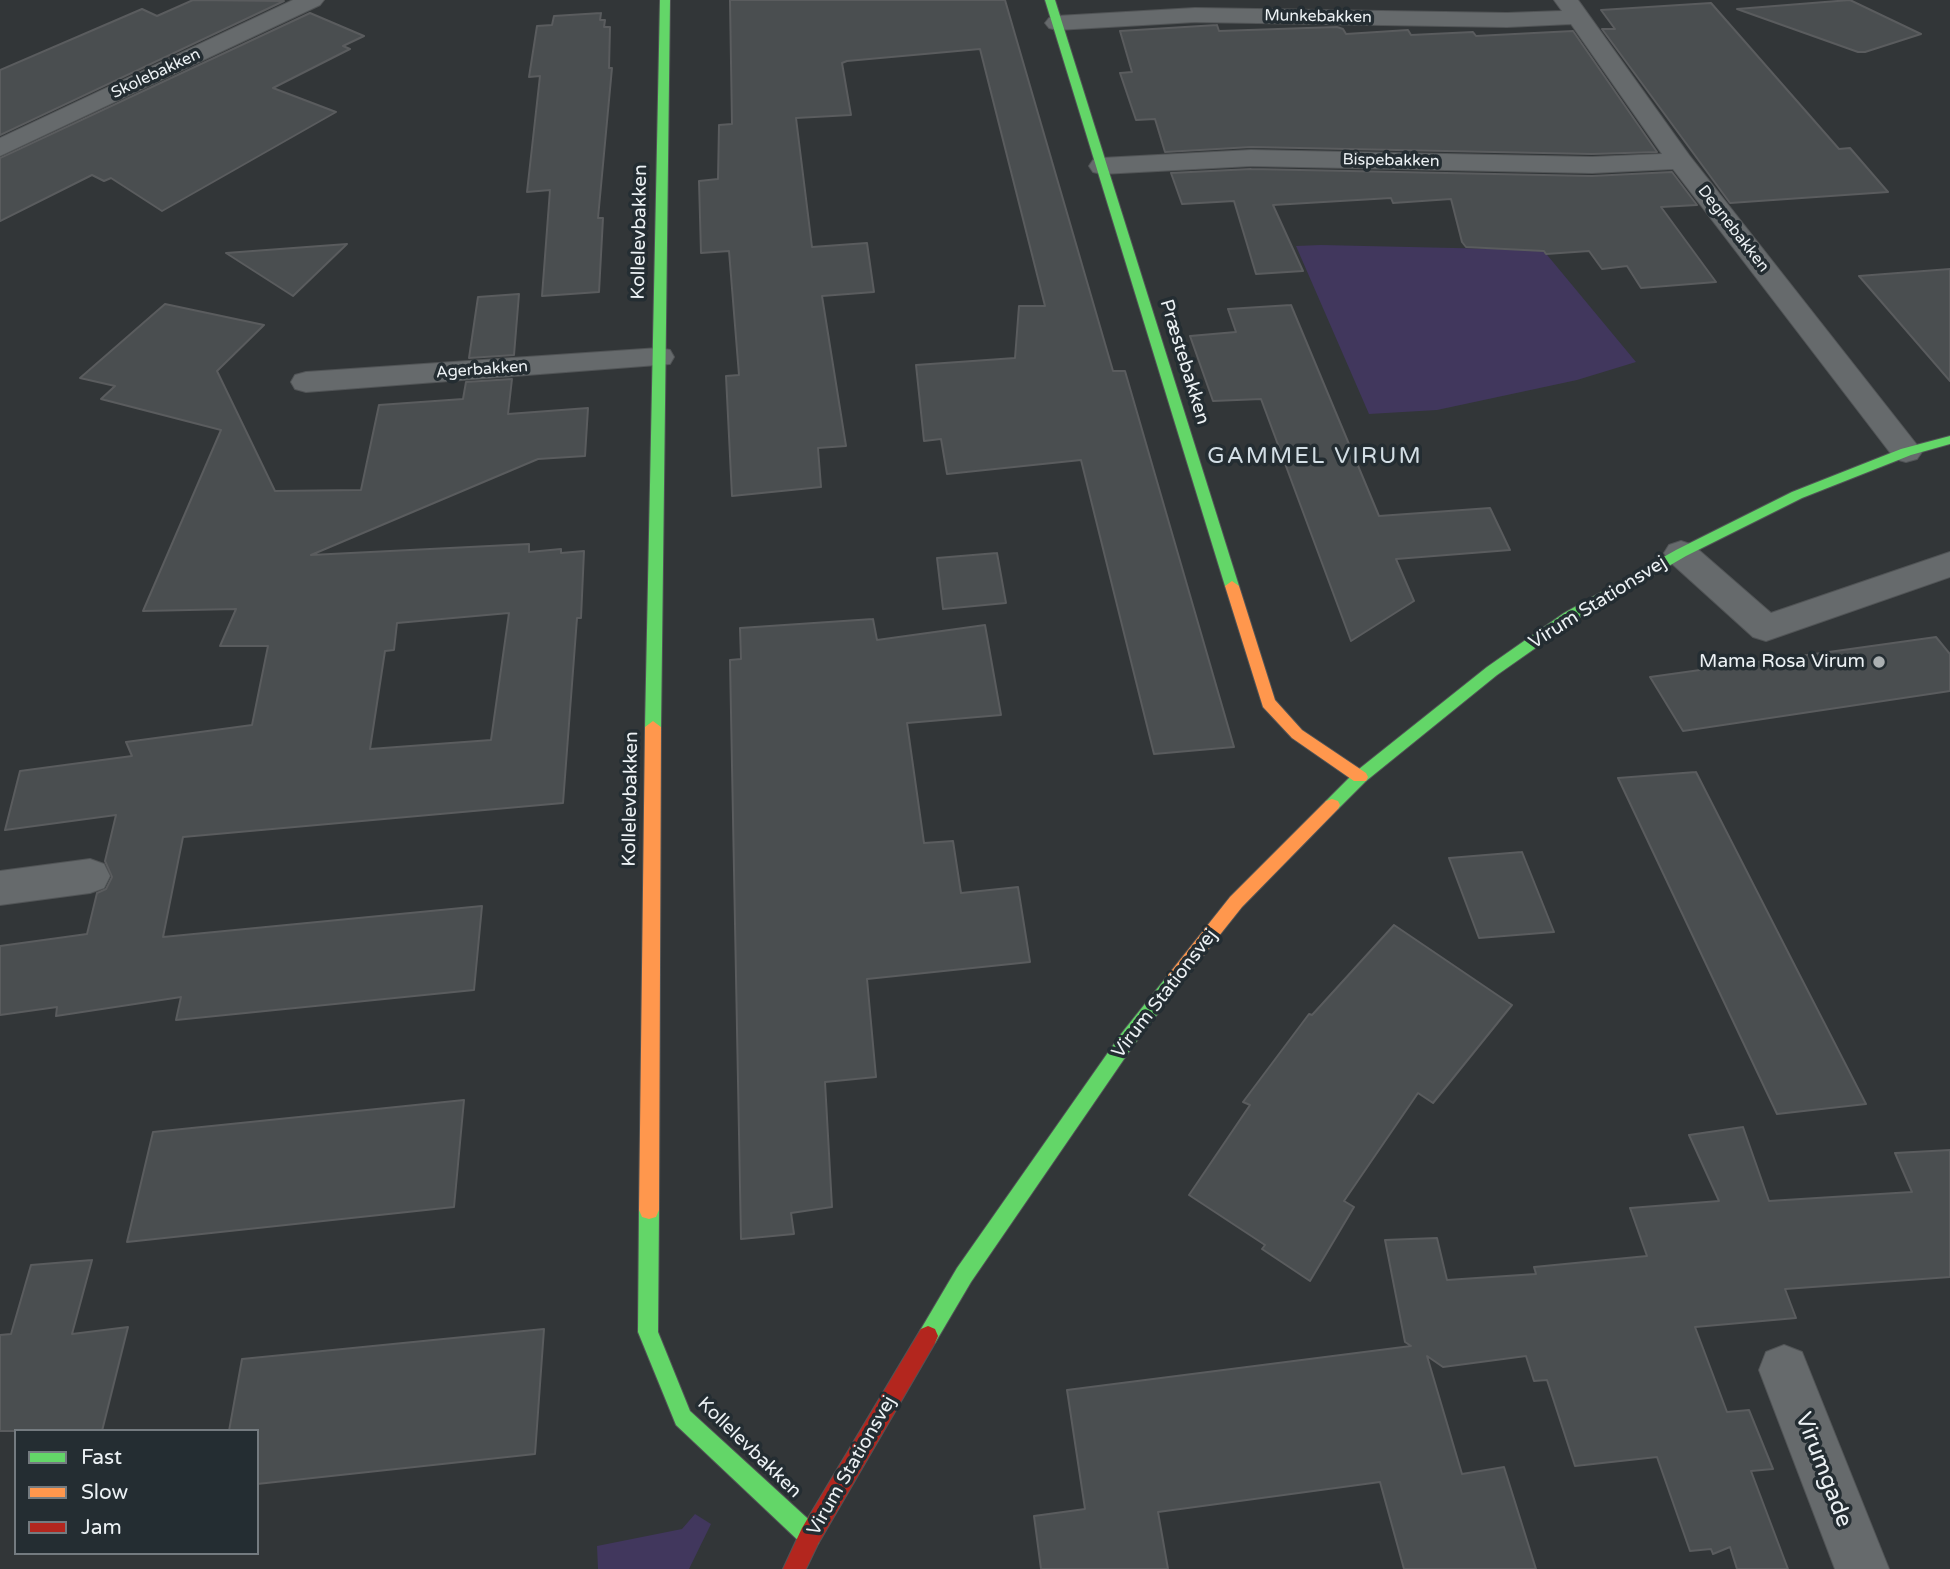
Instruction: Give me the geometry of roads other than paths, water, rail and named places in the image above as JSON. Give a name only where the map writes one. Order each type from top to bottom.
[{"type":"street","name":"Skolebakken","points":[[0,148],[312,0]]},
{"type":"street","name":"Kollelevbakken","points":[[665,0],[651,866],[648,1332],[683,1419],[810,1536]]},
{"type":"street","name":"Munkebakken","points":[[1054,11],[1507,20],[1572,8]]},
{"type":"street","name":"Degnebakken","points":[[1572,8],[1680,161],[1906,452]]},
{"type":"street","name":"Præstebakken","points":[[1054,11],[1268,703],[1297,734],[1360,777]]},
{"type":"street","name":"Bispebakken","points":[[1102,166],[1251,158],[1592,165],[1680,161]]},
{"type":"street","name":"Agerbakken","points":[[306,382],[659,357]]},
{"type":"street","name":"Virum Stationsvej","points":[[794,1569],[810,1536],[964,1275],[1127,1040],[1236,902],[1360,777],[1492,671],[1558,624],[1681,553],[1797,495],[1906,452],[1950,440]]},
{"type":"street","name":"Virum Stationsvej","points":[[1681,553],[1766,628],[1946,572]]},
{"type":"street","points":[[0,888],[90,876]]},
{"type":"street","name":"Virumgade","points":[[1784,1370],[1862,1569]]},
{"type":"place","name":"Mama Rosa Virum","points":[[1879,662]]},
{"type":"district","name":"GAMMEL VIRUM","points":[[1315,457]]}]
